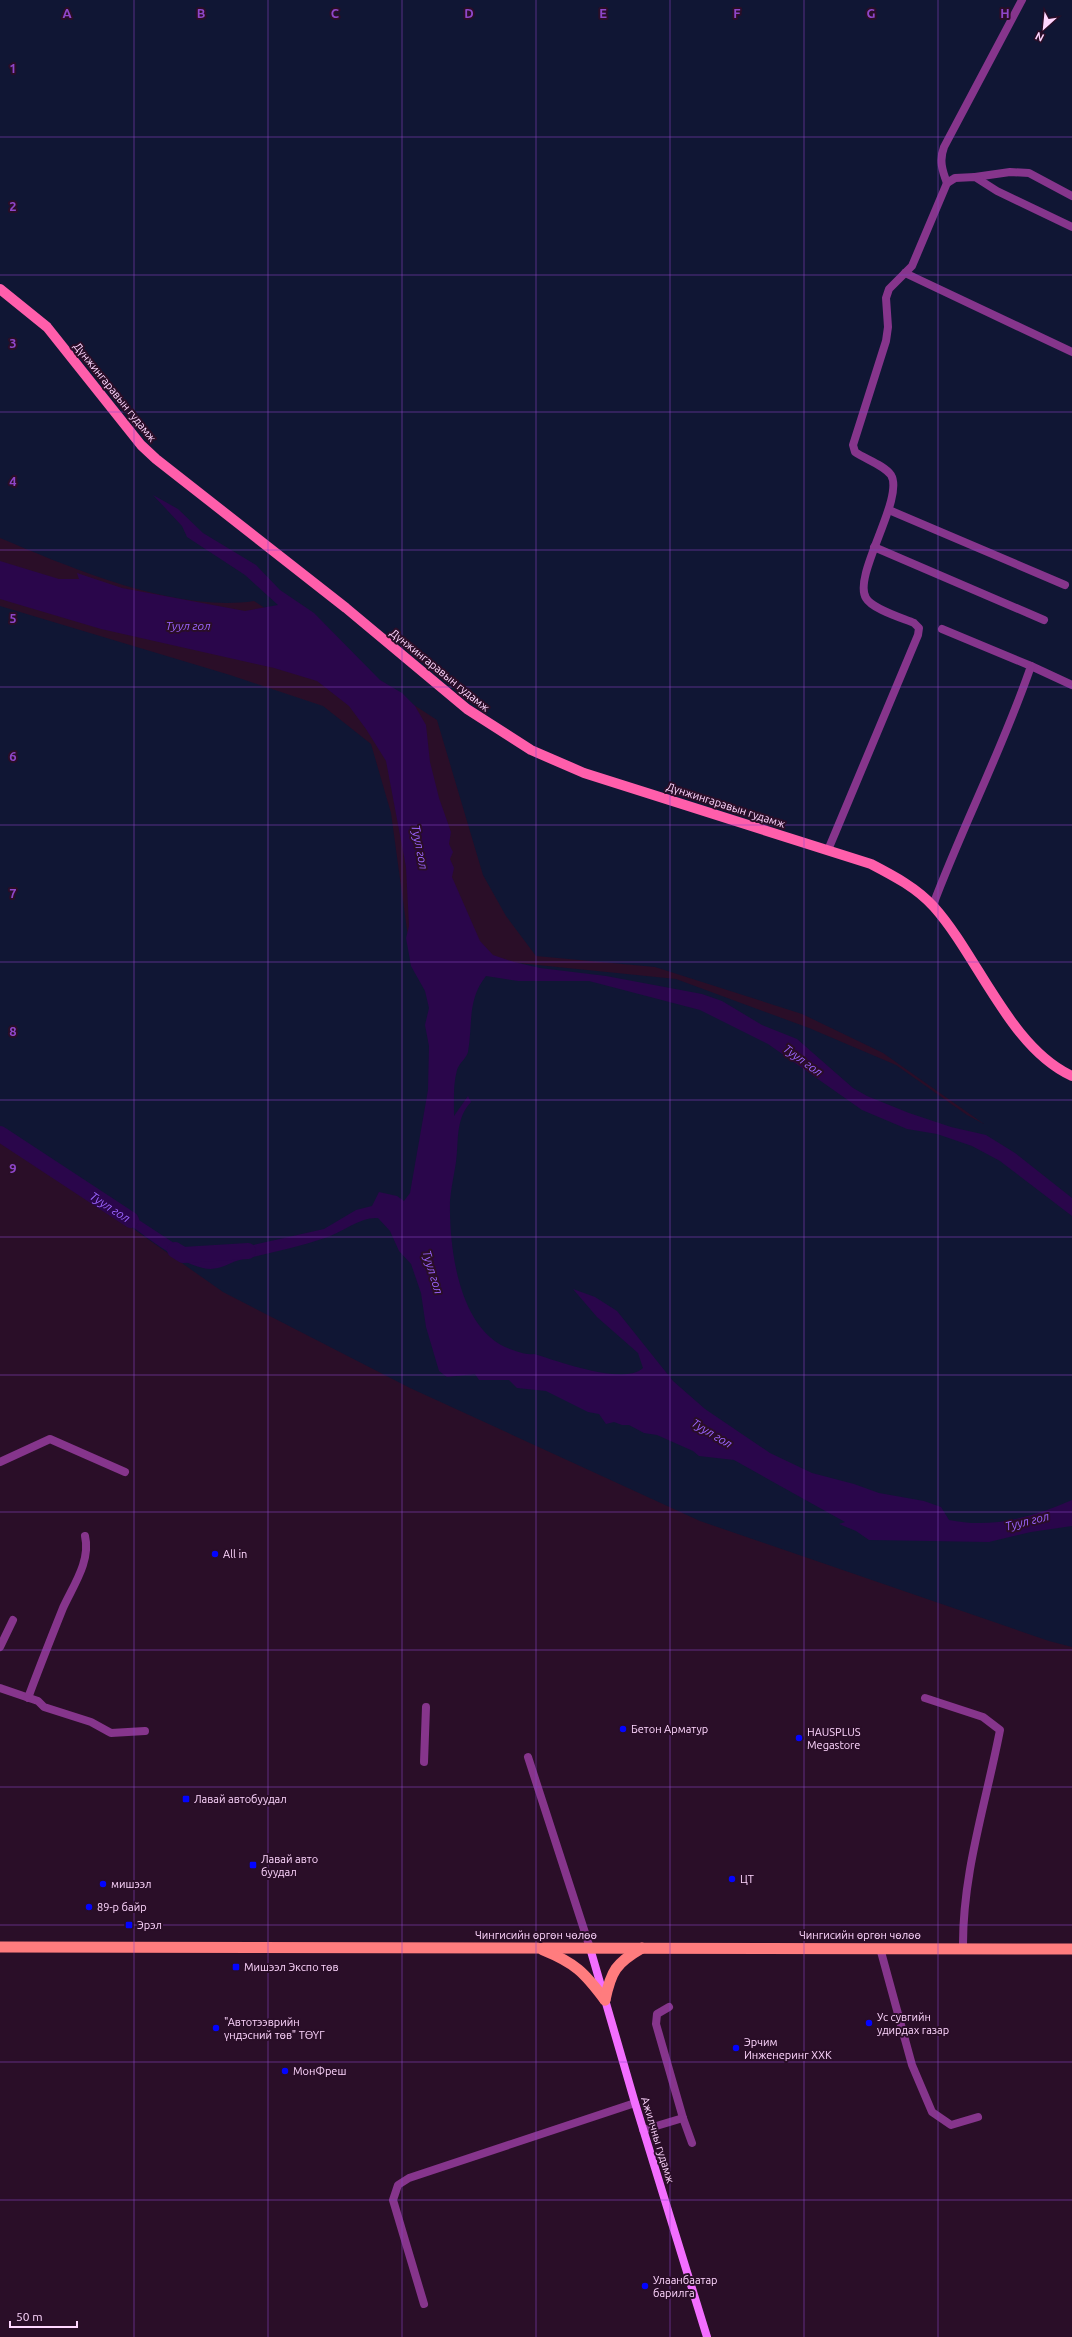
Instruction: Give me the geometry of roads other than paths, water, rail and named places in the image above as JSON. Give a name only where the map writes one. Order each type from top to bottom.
[{"type":"highway","name":"Чингисийн өргөн чөлөө","points":[[0,1947],[237,1949],[1072,1949]]},
{"type":"highway","points":[[538,1948],[568,1960],[578,1968],[605,2000]]},
{"type":"highway","points":[[605,2000],[613,1972],[625,1958],[642,1948]]},
{"type":"main road","name":"Дүнжингаравын гудамж","points":[[0,288],[47,327],[141,445],[156,459],[292,565],[462,705],[490,725],[531,750],[584,773],[871,864],[911,886],[933,905],[1020,1032],[1042,1055],[1055,1066],[1072,1076]]},
{"type":"main road","name":"Ажилчны гудамж","points":[[590,1948],[643,2130],[707,2337]]},
{"type":"street","points":[[947,183],[942,168],[942,154],[944,147],[1022,0]]},
{"type":"street","points":[[828,850],[918,635],[919,628],[914,623],[872,605],[866,599],[863,585],[874,547],[888,510],[893,481],[890,474],[855,452],[853,445],[886,341],[888,327],[886,298],[889,289],[905,273],[917,255],[947,183],[955,178],[1021,171],[1072,196]]},
{"type":"street","points":[[975,177],[997,191],[1072,227]]},
{"type":"street","points":[[905,273],[1072,352]]},
{"type":"street","points":[[888,510],[1065,584]]},
{"type":"street","points":[[874,547],[1044,620]]},
{"type":"street","points":[[942,630],[1072,685]]},
{"type":"street","points":[[933,905],[955,846],[1018,702],[1030,666]]},
{"type":"street","points":[[0,1462],[50,1439],[125,1472]]},
{"type":"street","points":[[28,1698],[64,1607],[80,1574],[87,1545],[86,1536]]},
{"type":"street","points":[[0,1648],[12,1620]]},
{"type":"street","points":[[0,1688],[38,1700],[44,1707],[91,1722],[112,1733],[145,1731]]},
{"type":"street","points":[[925,1698],[983,1717],[1000,1730],[967,1880],[963,1921],[963,1949]]},
{"type":"street","points":[[424,1762],[426,1706]]},
{"type":"street","points":[[528,1757],[590,1948]]},
{"type":"street","points":[[880,1948],[912,2065],[932,2112],[951,2125],[978,2117]]},
{"type":"street","points":[[669,2006],[657,2014],[656,2024],[683,2118],[692,2143]]},
{"type":"street","points":[[424,2304],[393,2200],[398,2185],[409,2178],[635,2103]]},
{"type":"street","points":[[643,2130],[683,2118]]},
{"type":"water","points":[[153,495],[178,509],[203,533],[256,565],[280,590],[314,613],[380,680],[402,693],[415,706],[426,725],[430,762],[439,798],[451,832],[449,844],[453,852],[450,859],[454,868],[452,877],[480,941],[493,955],[540,968],[606,976],[702,994],[722,1001],[762,1025],[797,1039],[853,1088],[867,1096],[909,1113],[951,1127],[986,1135],[1015,1153],[1072,1198],[1072,1216],[1000,1161],[972,1146],[937,1134],[907,1129],[862,1110],[768,1044],[700,1010],[589,981],[518,981],[486,976],[480,985],[473,1003],[468,1052],[458,1068],[455,1081],[454,1116],[468,1096],[471,1102],[462,1116],[460,1123],[450,1201],[452,1242],[460,1286],[468,1307],[479,1325],[493,1339],[510,1349],[522,1353],[534,1354],[574,1366],[606,1373],[634,1373],[643,1368],[638,1353],[597,1317],[573,1289],[595,1297],[617,1311],[673,1381],[705,1409],[770,1453],[812,1473],[854,1484],[879,1493],[924,1501],[941,1507],[949,1520],[965,1522],[981,1523],[1012,1520],[1042,1512],[1072,1500],[1072,1526],[1031,1532],[989,1542],[869,1540],[856,1531],[839,1524],[845,1522],[734,1460],[699,1456],[693,1451],[657,1435],[644,1433],[629,1425],[622,1425],[614,1422],[606,1424],[599,1414],[588,1412],[546,1391],[517,1388],[509,1380],[479,1380],[475,1374],[447,1377],[439,1371],[426,1327],[421,1293],[411,1264],[399,1251],[390,1231],[378,1218],[365,1220],[315,1241],[284,1250],[238,1260],[219,1268],[209,1269],[180,1259],[110,1210],[116,1205],[180,1247],[205,1259],[249,1246],[324,1229],[356,1210],[372,1206],[379,1192],[397,1196],[404,1201],[410,1193],[428,1090],[429,1046],[425,1025],[429,1008],[425,991],[411,966],[406,938],[409,926],[406,867],[386,761],[366,729],[349,706],[317,681],[274,668],[101,629],[0,599],[0,561],[59,579],[79,579],[77,573],[122,588],[245,611],[278,605],[245,575],[187,537],[182,526]]},
{"type":"waterway","name":"Туул гол","points":[[0,1134],[131,1220]]},
{"type":"waterway","name":"Туул гол","points":[[175,1250],[183,1255],[248,1251]]},
{"type":"place","name":"All in","points":[[215,1554]]},
{"type":"place","name":"Бетон Арматур","points":[[623,1729]]},
{"type":"place","name":"HAUSPLUS Megastore","points":[[799,1738]]},
{"type":"place","name":"Лавай автобуудал","points":[[186,1799]]},
{"type":"place","name":"Лавай авто буудал","points":[[253,1865]]},
{"type":"place","name":"ЦТ","points":[[732,1879]]},
{"type":"place","name":"мишээл","points":[[103,1884]]},
{"type":"place","name":"89-р байр","points":[[89,1907]]},
{"type":"place","name":"Эрэл","points":[[129,1925]]},
{"type":"place","name":"Мишээл Экспо төв","points":[[236,1967]]},
{"type":"place","name":"Ус сувгийн удирдах газар","points":[[869,2023]]},
{"type":"place","name":"\"Автотээврийн үндэсний төв\" ТӨҮГ","points":[[216,2028]]},
{"type":"place","name":"Эрчим Инженеринг ХХК","points":[[736,2048]]},
{"type":"place","name":"МонФреш","points":[[285,2071]]},
{"type":"place","name":"Улаанбаатар барилга","points":[[645,2286]]}]
